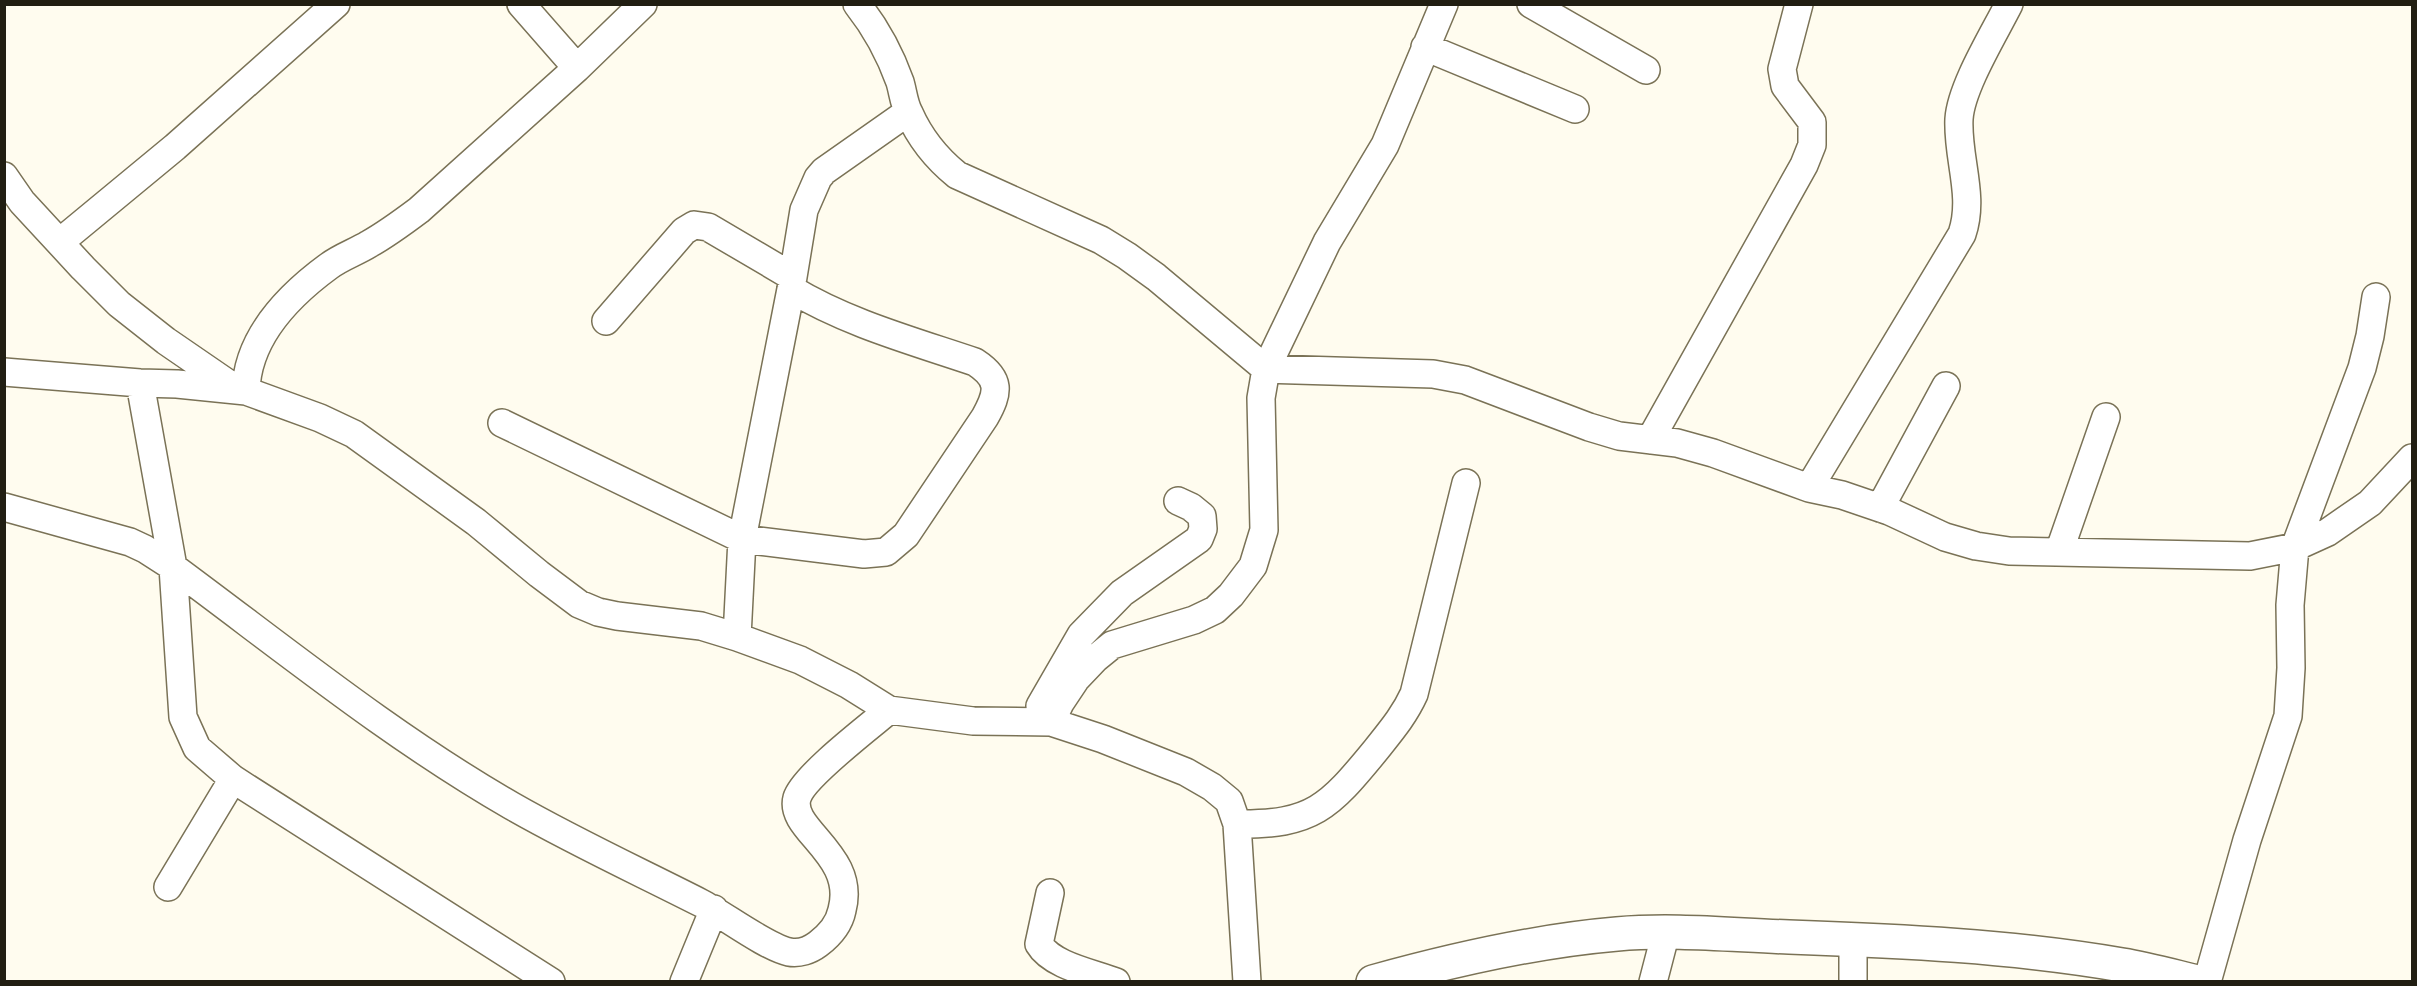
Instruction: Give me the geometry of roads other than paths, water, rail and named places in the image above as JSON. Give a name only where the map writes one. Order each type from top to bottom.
[{"type":"main road","points":[[1373,981],[1472,957],[1575,938],[1619,933],[1666,932],[1932,943],[2124,965],[2197,981]]},
{"type":"street","points":[[60,242],[175,147],[336,4]]},
{"type":"street","points":[[521,4],[577,68]]},
{"type":"street","points":[[242,391],[252,354],[268,325],[290,299],[330,265],[395,228],[419,210],[577,68],[643,4]]},
{"type":"street","points":[[857,4],[885,46],[900,83],[908,112],[924,141],[941,162],[957,175],[1101,240],[1127,255],[1266,369],[1434,374],[1465,380],[1619,436],[1677,443],[1713,453],[1809,488],[1880,508],[1945,537],[1976,546],[2009,551],[2250,556],[2295,547],[2328,532],[2370,503],[2412,458]]},
{"type":"street","points":[[1041,722],[1104,652],[1194,620],[1215,610],[1231,595],[1253,566],[1264,530],[1261,398],[1266,369],[1327,242],[1385,145],[1444,4]]},
{"type":"street","points":[[1531,4],[1646,70]]},
{"type":"street","points":[[1650,440],[1804,165],[1812,146],[1812,122],[1785,86],[1782,69],[1799,4]]},
{"type":"street","points":[[1809,488],[1962,234],[1968,206],[1960,132],[1961,107],[2009,4]]},
{"type":"street","points":[[1425,47],[1575,109]]},
{"type":"street","points":[[737,637],[742,539],[804,210],[818,178],[824,171],[908,112]]},
{"type":"street","points":[[4,176],[22,202],[119,304],[166,341],[242,391]]},
{"type":"street","points":[[502,423],[742,539],[864,555],[886,552],[906,535],[985,417],[997,390],[993,378],[975,362],[812,302],[792,283],[708,227],[694,225],[684,231],[606,321]]},
{"type":"street","points":[[2207,981],[2247,840],[2288,716],[2291,669],[2290,605],[2295,547],[2362,368],[2376,297]]},
{"type":"street","points":[[4,372],[177,384],[242,391],[320,418],[354,434],[476,522],[538,574],[579,604],[598,612],[701,626],[737,637],[800,660],[849,685],[889,710],[973,721],[1041,722],[1114,743],[1186,772],[1212,786],[1229,801],[1237,824],[1247,981]]},
{"type":"street","points":[[140,383],[173,567],[183,717],[198,748],[233,779],[551,981]]},
{"type":"street","points":[[1880,508],[1946,386]]},
{"type":"street","points":[[2059,552],[2106,417]]},
{"type":"street","points":[[1237,824],[1285,822],[1310,814],[1328,804],[1344,789],[1408,708],[1424,656],[1466,483]]},
{"type":"street","points":[[1041,722],[1082,634],[1122,592],[1199,539],[1203,529],[1202,516],[1191,507],[1178,501]]},
{"type":"street","points":[[4,507],[130,542],[145,549],[173,567],[363,709],[454,771],[513,807],[714,909],[779,949],[792,953],[803,952],[817,946],[836,927],[844,901],[840,870],[832,856],[805,826],[797,809],[797,798],[804,786],[828,763],[889,710]]},
{"type":"street","points":[[168,887],[233,779]]},
{"type":"street","points":[[1050,893],[1039,944],[1044,952],[1053,960],[1116,981]]},
{"type":"street","points":[[684,981],[714,909]]},
{"type":"street","points":[[1653,981],[1666,932]]},
{"type":"street","points":[[1852,981],[1853,939]]}]
